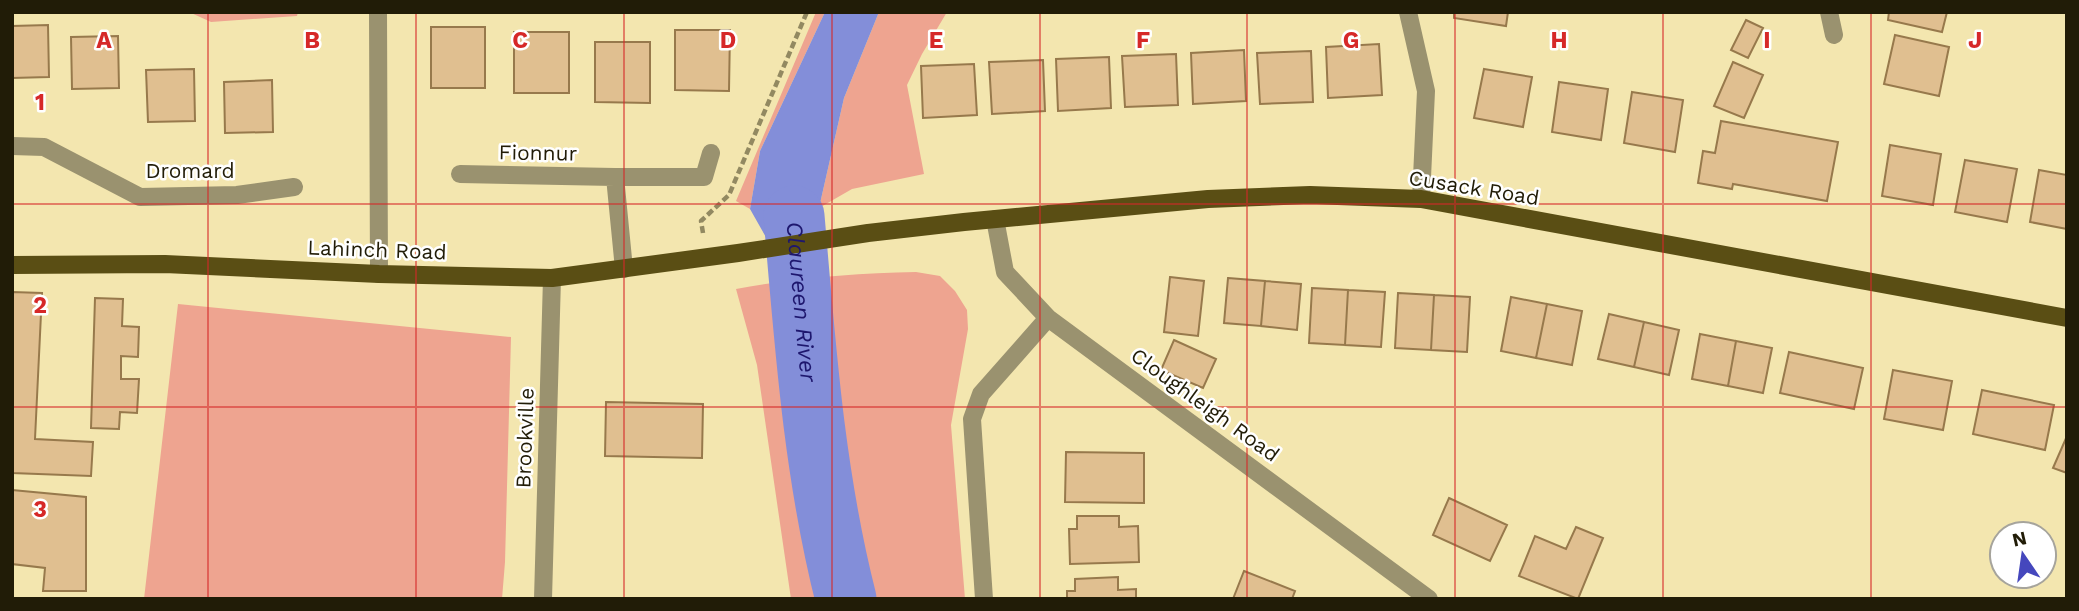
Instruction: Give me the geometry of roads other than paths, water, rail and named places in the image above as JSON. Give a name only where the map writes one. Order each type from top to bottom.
[{"type":"main road","name":"Cusack Road","points":[[738,253],[868,233],[1208,199],[1310,195],[1421,199],[2067,318]]},
{"type":"main road","name":"Lahinch Road","points":[[12,265],[164,264],[379,274],[552,278],[738,253]]},
{"type":"street","points":[[378,12],[379,274]]},
{"type":"street","points":[[1408,12],[1426,91],[1421,199]]},
{"type":"street","points":[[1829,12],[1834,35]]},
{"type":"street","name":"Dromard","points":[[12,146],[44,146],[140,197],[237,195],[295,187]]},
{"type":"street","name":"Fionnur","points":[[460,174],[704,177],[711,153]]},
{"type":"street","points":[[615,177],[624,269]]},
{"type":"street","name":"Cloughleigh Road","points":[[995,219],[1005,272],[1048,318],[1429,599]]},
{"type":"street","name":"Brookville","points":[[543,599],[552,278]]},
{"type":"street","points":[[984,599],[971,419],[981,394],[1048,318]]},
{"type":"water","points":[[825,12],[879,12],[844,98],[801,299],[750,209],[760,151]]},
{"type":"waterway","name":"Claureen River","points":[[794,216],[818,457],[846,599]]}]
